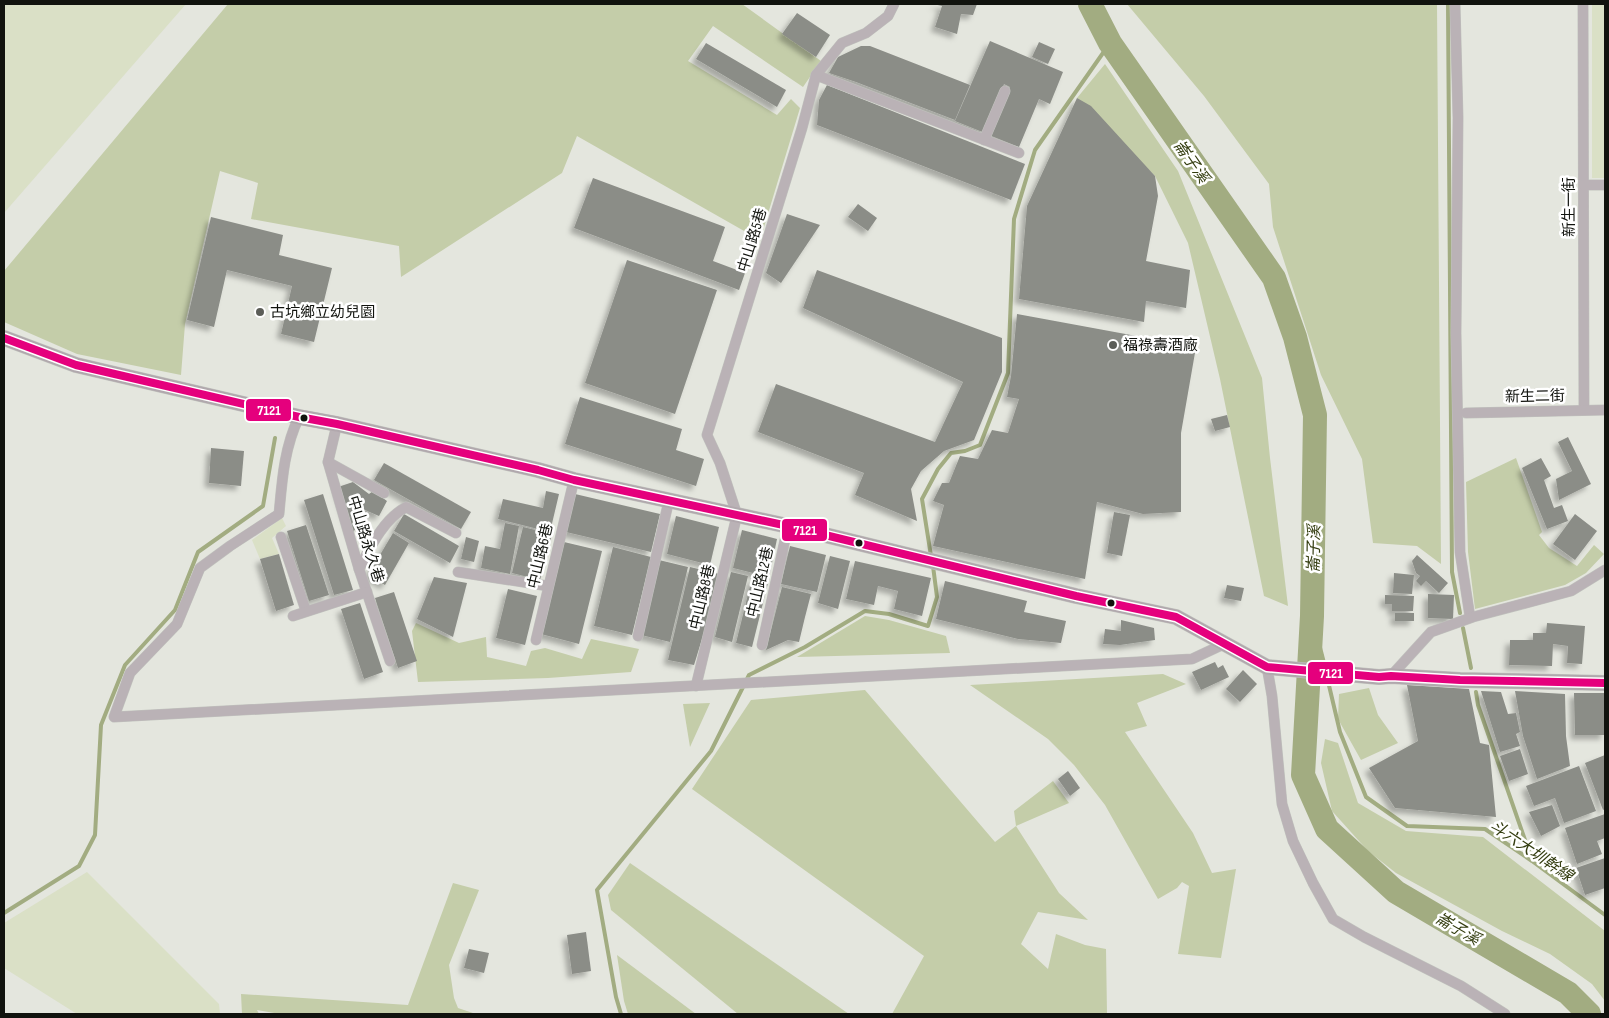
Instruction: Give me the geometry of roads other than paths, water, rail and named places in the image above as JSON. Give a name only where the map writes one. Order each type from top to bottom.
[{"type":"main road","points":[[4,338],[76,365],[538,470],[574,480],[788,526],[1076,596],[1176,617],[1267,667],[1460,680],[1605,683]]},
{"type":"street","name":"中山路5巷","points":[[737,515],[720,463],[707,435],[802,128],[816,75],[842,43],[866,34],[888,16],[894,4]]},
{"type":"street","points":[[1455,4],[1458,118],[1456,333],[1460,552],[1470,617]]},
{"type":"street","name":"新生一街","points":[[1583,4],[1584,410]]},
{"type":"street","points":[[816,75],[1019,153]]},
{"type":"street","points":[[984,140],[1005,91]]},
{"type":"street","points":[[1584,185],[1605,185]]},
{"type":"street","name":"新生二街","points":[[1466,413],[1605,410]]},
{"type":"street","points":[[299,417],[290,437],[282,480],[279,514],[200,568],[177,624],[130,673],[114,717],[1192,659],[1224,644]]},
{"type":"street","name":"中山路永久巷","points":[[337,424],[328,462],[358,569],[390,661]]},
{"type":"street","points":[[328,462],[384,493]]},
{"type":"street","name":"中山路6巷","points":[[536,640],[574,480]]},
{"type":"street","points":[[638,636],[669,500]]},
{"type":"street","points":[[358,569],[377,535],[395,513],[406,507],[456,532]]},
{"type":"street","name":"中山路8巷","points":[[696,686],[737,515]]},
{"type":"street","name":"中山路12巷","points":[[762,644],[788,526]]},
{"type":"street","points":[[281,537],[306,612]]},
{"type":"street","points":[[1385,676],[1431,632],[1470,617],[1570,591],[1605,570]]},
{"type":"street","points":[[458,572],[548,586]]},
{"type":"street","points":[[293,616],[367,592]]},
{"type":"street","points":[[1267,667],[1272,696],[1282,804],[1293,841],[1333,919],[1364,937],[1461,986],[1505,1014]]},
{"type":"waterway","name":"崙子溪","points":[[1090,4],[1110,43],[1274,278],[1295,337],[1315,415],[1312,616],[1303,775],[1327,829],[1396,892],[1568,993],[1589,1014]]},
{"type":"waterway","points":[[1448,4],[1452,572],[1460,613]]},
{"type":"waterway","points":[[931,556],[922,499],[938,469],[951,453],[965,451],[980,445],[1008,373],[1014,219],[1035,150],[1110,43]]},
{"type":"waterway","points":[[4,913],[79,866],[95,835],[101,725],[125,665],[175,610],[198,552],[263,506],[275,438]]},
{"type":"waterway","points":[[621,1014],[616,997],[597,890],[711,751],[749,675],[805,647],[865,611],[889,614],[928,626],[937,597],[933,566]]},
{"type":"waterway","name":"斗六大圳幹線","points":[[1312,616],[1325,667]]},
{"type":"waterway","points":[[1463,628],[1471,668]]},
{"type":"waterway","name":"斗六大圳幹線","points":[[1327,677],[1340,732],[1366,797],[1407,826],[1485,829],[1605,915]]},
{"type":"waterway","points":[[1476,692],[1478,705],[1532,860]]},
{"type":"place","name":"古坑鄉立幼兒園","points":[[260,312]]},
{"type":"place","name":"福祿壽酒廠","points":[[1113,345]]}]
